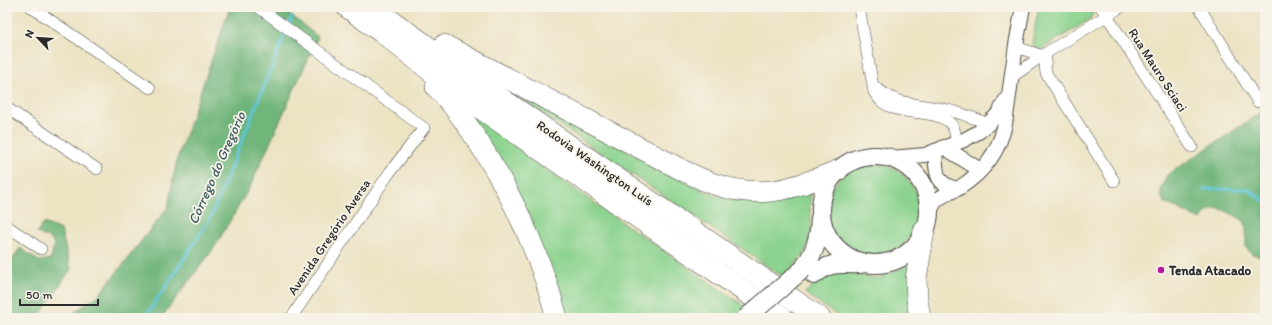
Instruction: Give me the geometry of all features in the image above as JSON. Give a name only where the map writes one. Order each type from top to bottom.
[{"type":"highway","name":"Rodovia Washington Luís","points":[[347,7],[458,92],[783,318]]},
{"type":"highway","name":"Rodovia Washington Luís","points":[[372,7],[499,97],[820,318]]},
{"type":"highway","points":[[379,7],[430,37],[686,172],[713,184],[731,189],[766,192],[802,185],[837,171]]},
{"type":"highway","points":[[384,34],[447,98],[476,137],[513,200],[542,268],[558,318]]},
{"type":"highway","points":[[920,318],[916,280],[927,222]]},
{"type":"main road","points":[[746,318],[809,272],[835,264],[883,264],[896,260],[908,253],[918,243],[927,222],[927,195],[919,179],[907,166],[891,158],[877,156],[862,157],[849,162],[837,171],[827,184],[821,199],[821,216],[818,239],[810,258],[809,272],[766,318]]},
{"type":"main road","points":[[821,216],[826,234],[836,249],[852,259],[869,264]]},
{"type":"street","points":[[31,7],[150,88]]},
{"type":"street","name":"Avenida Gregório Aversa","points":[[258,7],[424,128],[390,172],[291,318]]},
{"type":"street","points":[[859,7],[874,92],[876,96],[889,106],[898,110],[938,116],[946,120],[951,125],[954,130],[945,147],[936,174],[949,187],[957,189]]},
{"type":"street","points":[[927,222],[936,201],[970,181],[987,165],[1002,137],[1023,7]]},
{"type":"street","points":[[1012,77],[1104,11],[1121,7]]},
{"type":"street","points":[[1199,7],[1258,102]]},
{"type":"street","name":"Rua Mauro Sciaci","points":[[1104,11],[1192,147]]},
{"type":"street","points":[[1016,45],[1045,54]]},
{"type":"street","points":[[1045,54],[1046,73],[1114,181]]},
{"type":"street","points":[[873,86],[896,101],[939,108],[970,116],[988,124],[996,142],[996,149]]},
{"type":"street","points":[[891,158],[925,156],[964,140],[980,131],[988,124],[999,113],[1008,98]]},
{"type":"street","points":[[7,108],[97,169]]},
{"type":"street","points":[[945,147],[980,170]]},
{"type":"street","points":[[7,226],[41,249]]},
{"type":"green space","points":[[230,7],[281,7],[318,37],[250,187],[214,248],[161,318],[66,318],[99,295],[168,207],[177,159]]},
{"type":"green space","points":[[1039,7],[1094,7],[1090,19],[1040,50],[1035,48],[1032,43]]},
{"type":"green space","points":[[521,96],[702,190],[724,198],[748,201],[813,189],[810,199],[812,231],[804,255],[782,276],[520,98]]},
{"type":"green space","points":[[1265,110],[1265,259],[1251,253],[1246,248],[1246,225],[1243,220],[1226,211],[1215,209],[1210,210],[1201,220],[1166,204],[1161,197],[1161,189],[1167,175]]},
{"type":"green space","points":[[468,111],[549,172],[747,308],[734,318],[563,318]]},
{"type":"green space","points":[[864,164],[882,164],[899,171],[912,184],[919,201],[919,219],[912,236],[899,249],[882,256],[864,256],[847,249],[834,236],[827,219],[827,201],[834,184],[847,171]]},
{"type":"green space","points":[[44,223],[61,230],[71,269],[38,318],[7,318],[7,268],[20,248],[39,261],[51,259],[54,245],[51,239],[37,233]]},
{"type":"green space","points":[[915,259],[916,318],[841,318],[805,293],[816,283],[834,273],[847,273],[882,278],[882,276],[899,269]]},
{"type":"waterway","name":"Córrego do Gregório","points":[[145,318],[210,219],[292,17]]},
{"type":"waterway","points":[[1204,189],[1248,189],[1265,202]]},
{"type":"place","name":"Tenda Atacado","points":[[1161,270]]}]
